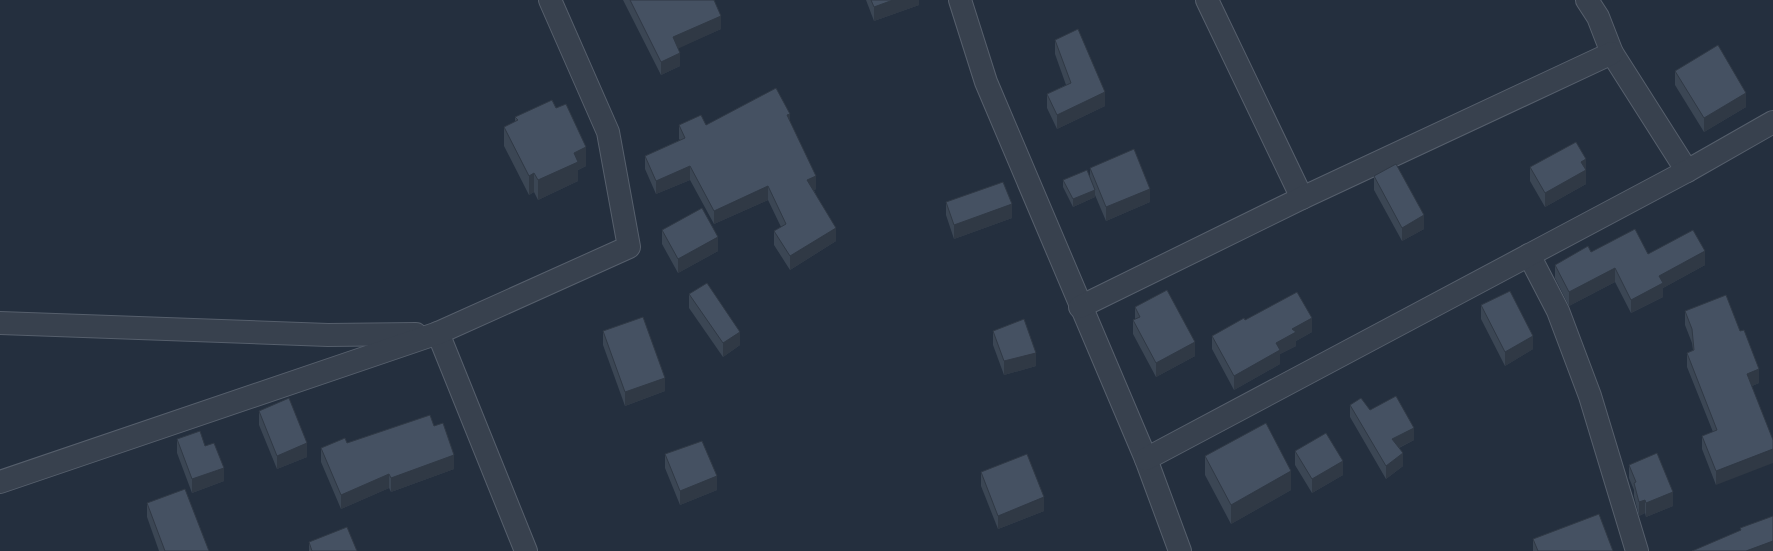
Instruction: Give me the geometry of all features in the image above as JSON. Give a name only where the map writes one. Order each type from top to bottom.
[{"type":"street","points":[[0,482],[438,333],[629,247],[608,132],[550,0]]},
{"type":"street","points":[[960,0],[986,82],[1080,307],[1146,459],[1180,551]]},
{"type":"street","points":[[1587,0],[1598,18],[1612,53],[1687,170]]},
{"type":"street","points":[[1210,1],[1302,198]]},
{"type":"street","points":[[1080,307],[1302,198],[1612,53]]},
{"type":"street","points":[[1146,459],[1529,255],[1773,122]]},
{"type":"street","points":[[1529,255],[1558,311],[1590,396],[1637,551]]},
{"type":"street","points":[[0,323],[328,335],[438,333]]},
{"type":"street","points":[[438,333],[526,551]]},
{"type":"building","points":[[630,0],[714,0],[721,16],[673,37],[680,53],[661,62]]},
{"type":"building","points":[[871,0],[893,0],[874,7]]},
{"type":"building","points":[[1078,29],[1105,92],[1057,115],[1047,94],[1071,83],[1055,40]]},
{"type":"building","points":[[1718,45],[1746,93],[1704,118],[1675,71]]},
{"type":"building","points":[[776,88],[790,114],[787,115],[816,176],[807,180],[836,228],[790,256],[774,231],[786,224],[768,186],[714,211],[690,166],[656,181],[645,156],[685,138],[679,125],[701,115],[706,125]]},
{"type":"building","points":[[552,100],[556,108],[566,104],[586,147],[574,153],[578,162],[538,180],[534,173],[529,176],[504,127],[518,120],[515,117]]},
{"type":"building","points":[[1576,142],[1586,159],[1581,162],[1586,170],[1545,193],[1530,167]]},
{"type":"building","points":[[1134,149],[1150,189],[1106,207],[1090,168]]},
{"type":"building","points":[[1396,164],[1424,215],[1402,228],[1374,176]]},
{"type":"building","points":[[1087,170],[1095,190],[1073,199],[1063,180]]},
{"type":"building","points":[[1003,182],[1012,204],[954,225],[946,202]]},
{"type":"building","points":[[702,208],[718,237],[678,259],[662,230]]},
{"type":"building","points":[[1635,229],[1648,254],[1693,230],[1705,251],[1659,276],[1663,283],[1631,300],[1615,268],[1569,292],[1555,265],[1588,246],[1591,252]]},
{"type":"building","points":[[707,283],[740,332],[723,343],[689,294]]},
{"type":"building","points":[[1167,290],[1195,342],[1156,363],[1133,320],[1140,317],[1135,307]]},
{"type":"building","points":[[1510,291],[1533,336],[1505,352],[1481,305]]},
{"type":"building","points":[[1297,292],[1312,318],[1292,329],[1296,332],[1276,343],[1280,350],[1234,376],[1212,336],[1244,318],[1245,320]]},
{"type":"building","points":[[1726,295],[1740,331],[1744,330],[1759,369],[1747,374],[1773,440],[1773,449],[1716,471],[1702,436],[1717,430],[1687,353],[1694,350],[1692,329],[1685,311]]},
{"type":"building","points":[[643,317],[665,378],[625,392],[603,331]]},
{"type":"building","points":[[1024,319],[1036,353],[1004,361],[993,331]]},
{"type":"building","points":[[1396,396],[1414,428],[1392,439],[1403,453],[1386,466],[1350,405],[1361,398],[1370,410]]},
{"type":"building","points":[[289,398],[307,443],[277,456],[259,411]]},
{"type":"building","points":[[430,415],[434,426],[443,423],[454,455],[391,478],[389,474],[341,495],[321,448],[345,438],[347,443]]},
{"type":"building","points":[[1266,423],[1291,471],[1231,505],[1205,456]]},
{"type":"building","points":[[200,431],[205,446],[214,443],[224,468],[192,479],[177,439]]},
{"type":"building","points":[[1326,433],[1343,461],[1312,479],[1295,451]]},
{"type":"building","points":[[702,441],[717,476],[680,491],[665,454]]},
{"type":"building","points":[[1657,453],[1673,492],[1646,503],[1645,500],[1639,502],[1634,483],[1636,482],[1629,465]]},
{"type":"building","points":[[1027,454],[1044,497],[998,516],[981,472]]},
{"type":"building","points":[[185,489],[209,551],[165,551],[147,503]]},
{"type":"building","points":[[1599,514],[1613,551],[1538,551],[1533,539]]},
{"type":"building","points":[[1773,516],[1773,541],[1746,551],[1692,551],[1741,530],[1740,528]]},
{"type":"building","points":[[347,527],[357,551],[312,551],[309,542]]}]
